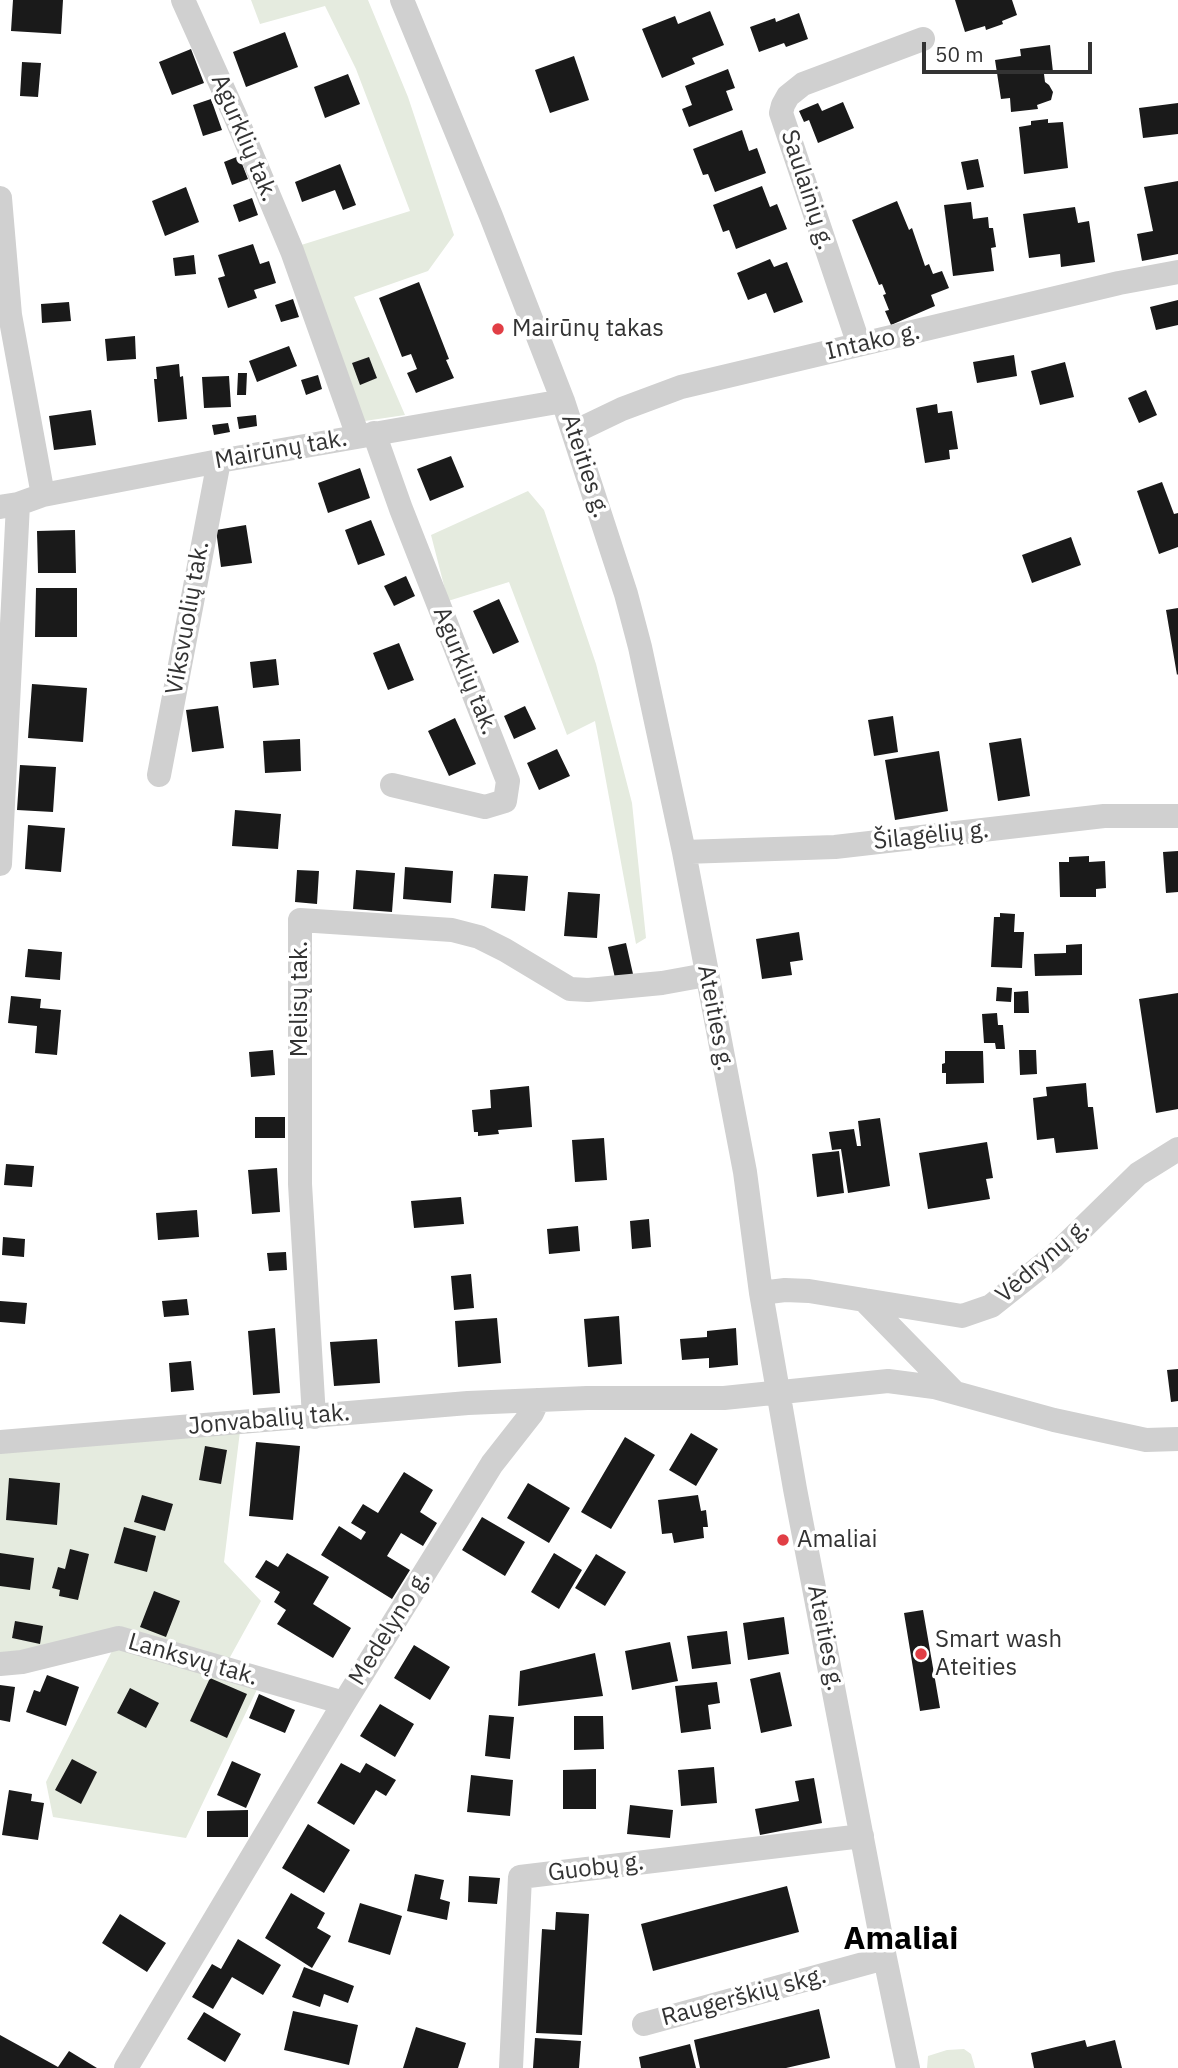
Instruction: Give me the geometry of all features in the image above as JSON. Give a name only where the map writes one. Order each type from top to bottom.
[{"type":"street","name":"Agurklių tak.","points":[[183,0],[237,120],[366,435],[401,509],[508,781],[505,801],[485,807],[392,785]]},
{"type":"street","name":"Ateities g.","points":[[401,0],[491,216],[563,401],[626,594],[640,647],[684,852],[745,1172],[761,1293],[779,1392],[908,2068]]},
{"type":"street","name":"Saulainių g.","points":[[859,345],[781,113],[788,96],[803,84],[923,39]]},
{"type":"street","points":[[0,198],[10,315],[43,495]]},
{"type":"street","name":"Intako g.","points":[[574,432],[622,409],[681,387],[1106,286],[1178,272]]},
{"type":"street","name":"Mairūnų tak.","points":[[9,505],[43,495],[219,461],[563,401]]},
{"type":"street","name":"Viksvuolių tak.","points":[[159,775],[219,461]]},
{"type":"street","points":[[0,864],[9,505]]},
{"type":"street","name":"Šilagėlių g.","points":[[684,852],[835,846],[1104,817],[1178,816]]},
{"type":"street","name":"Melisų tak.","points":[[314,1417],[300,1184],[300,920],[452,930],[479,937],[505,950],[570,989],[587,990],[662,983],[706,975]]},
{"type":"street","name":"Vėdrynų g.","points":[[761,1293],[809,1291],[962,1316],[991,1306],[1054,1256],[1138,1174],[1178,1149]]},
{"type":"street","points":[[864,1300],[954,1392]]},
{"type":"street","points":[[538,1399],[724,1398],[888,1381],[934,1387],[1054,1420],[1146,1440],[1178,1439]]},
{"type":"street","name":"Jonvabalių tak.","points":[[0,1442],[538,1399]]},
{"type":"street","name":"Medelyno g.","points":[[125,2068],[344,1703],[492,1464],[532,1413],[538,1399]]},
{"type":"street","name":"Lanksvų tak.","points":[[0,1664],[22,1662],[119,1638],[344,1703]]},
{"type":"street","name":"Guobų g.","points":[[511,2068],[520,1877],[862,1836]]},
{"type":"street","name":"Raugerškių skg.","points":[[644,2024],[885,1958]]},
{"type":"shaded area","points":[[251,0],[368,0],[408,97],[454,235],[428,271],[354,297],[405,415],[358,422],[298,246],[410,211],[356,69],[325,6],[260,24]]},
{"type":"shaded area","points":[[528,491],[544,510],[596,664],[632,803],[646,938],[636,944],[595,721],[567,735],[509,582],[448,601],[431,535]]},
{"type":"shaded area","points":[[241,1423],[224,1562],[261,1601],[224,1668],[262,1679],[186,1838],[53,1817],[46,1782],[118,1639],[0,1664],[0,1442]]},
{"type":"shaded area","points":[[964,2049],[971,2054],[975,2068],[927,2068],[928,2056],[947,2050]]},
{"type":"building","points":[[13,0],[63,0],[61,34],[11,31]]},
{"type":"building","points":[[955,0],[1012,0],[1017,15],[986,30],[985,26],[965,32]]},
{"type":"building","points":[[710,11],[724,45],[692,58],[695,64],[662,78],[642,29],[675,16],[678,24]]},
{"type":"building","points":[[799,13],[808,39],[786,47],[784,43],[759,52],[750,27],[775,18],[776,22]]},
{"type":"building","points":[[285,32],[298,67],[246,87],[233,52]]},
{"type":"building","points":[[1050,45],[1053,72],[1044,74],[1045,82],[1053,92],[1051,100],[1037,105],[1038,109],[1011,112],[1010,98],[1001,99],[995,60],[1021,56],[1020,49]]},
{"type":"building","points":[[191,49],[204,83],[172,95],[159,62]]},
{"type":"building","points":[[574,56],[589,100],[550,113],[535,70]]},
{"type":"building","points":[[22,62],[41,63],[38,97],[20,96]]},
{"type":"building","points":[[728,69],[735,88],[726,91],[733,110],[689,127],[682,109],[692,105],[685,86]]},
{"type":"building","points":[[348,74],[360,104],[325,118],[314,87]]},
{"type":"building","points":[[211,99],[222,130],[203,136],[193,105]]},
{"type":"building","points":[[843,102],[854,128],[818,143],[809,120],[804,122],[799,111],[818,103],[822,111]]},
{"type":"building","points":[[1178,103],[1178,134],[1143,138],[1139,108]]},
{"type":"building","points":[[1048,119],[1048,123],[1063,122],[1068,168],[1024,174],[1019,127],[1031,125],[1031,121]]},
{"type":"building","points":[[742,130],[749,151],[757,148],[766,173],[715,192],[708,174],[703,175],[693,149]]},
{"type":"building","points":[[239,156],[248,179],[232,185],[224,162]]},
{"type":"building","points":[[978,159],[984,187],[967,190],[961,162]]},
{"type":"building","points":[[340,164],[356,205],[343,210],[335,190],[302,202],[295,182]]},
{"type":"building","points":[[1178,181],[1178,254],[1142,261],[1137,234],[1153,231],[1144,187]]},
{"type":"building","points":[[762,186],[770,207],[777,204],[787,229],[736,249],[729,230],[723,232],[713,205]]},
{"type":"building","points":[[186,187],[199,222],[165,236],[152,201]]},
{"type":"building","points":[[252,198],[258,215],[239,222],[233,205]]},
{"type":"building","points":[[897,201],[909,230],[912,228],[925,266],[929,264],[933,274],[942,271],[949,288],[931,295],[935,306],[891,325],[885,311],[889,310],[883,295],[886,294],[882,284],[879,285],[852,220]]},
{"type":"building","points":[[971,202],[973,219],[988,217],[989,228],[993,228],[996,247],[991,248],[994,271],[953,276],[944,205]]},
{"type":"building","points":[[1075,207],[1078,223],[1089,221],[1095,262],[1061,267],[1060,254],[1029,258],[1023,214]]},
{"type":"building","points":[[253,244],[260,264],[269,261],[276,283],[254,290],[257,298],[228,308],[218,278],[225,276],[218,255]]},
{"type":"building","points":[[194,255],[196,274],[175,276],[173,258]]},
{"type":"building","points":[[770,259],[774,267],[787,262],[803,302],[774,313],[766,293],[748,300],[737,273]]},
{"type":"building","points":[[419,282],[454,378],[416,393],[407,373],[417,369],[411,354],[402,357],[379,298]]},
{"type":"building","points":[[293,299],[299,317],[281,322],[275,305]]},
{"type":"building","points":[[1178,300],[1178,325],[1156,330],[1150,307]]},
{"type":"building","points":[[69,302],[71,321],[42,323],[41,304]]},
{"type":"building","points":[[135,336],[136,359],[107,361],[105,339]]},
{"type":"building","points":[[289,346],[297,366],[257,382],[249,361]]},
{"type":"building","points":[[1014,355],[1017,376],[977,383],[973,362]]},
{"type":"building","points":[[369,357],[377,378],[360,385],[352,363]]},
{"type":"building","points":[[1065,362],[1074,397],[1040,405],[1031,371]]},
{"type":"building","points":[[179,364],[180,377],[183,376],[187,419],[158,422],[154,379],[157,379],[156,367]]},
{"type":"building","points":[[238,373],[247,373],[246,395],[237,395]]},
{"type":"building","points":[[318,375],[322,389],[306,395],[301,380]]},
{"type":"building","points":[[229,376],[231,407],[204,408],[202,377]]},
{"type":"building","points":[[1146,390],[1157,415],[1139,423],[1128,398]]},
{"type":"building","points":[[937,404],[938,413],[952,411],[958,449],[949,450],[950,459],[925,463],[916,408]]},
{"type":"building","points":[[91,410],[96,445],[54,450],[49,416]]},
{"type":"building","points":[[256,415],[257,426],[239,429],[237,417]]},
{"type":"building","points":[[228,423],[230,432],[214,435],[212,425]]},
{"type":"building","points":[[451,456],[464,487],[430,501],[417,469]]},
{"type":"building","points":[[360,468],[370,498],[328,513],[318,483]]},
{"type":"building","points":[[1162,482],[1174,514],[1178,513],[1178,547],[1159,554],[1137,491]]},
{"type":"building","points":[[371,520],[385,555],[358,565],[345,530]]},
{"type":"building","points":[[246,525],[252,563],[221,567],[216,530]]},
{"type":"building","points":[[75,530],[76,573],[38,573],[37,531]]},
{"type":"building","points":[[1071,537],[1081,565],[1032,583],[1022,555]]},
{"type":"building","points":[[406,576],[415,596],[394,606],[384,586]]},
{"type":"building","points":[[36,588],[77,588],[77,637],[35,637]]},
{"type":"building","points":[[499,599],[519,642],[493,654],[473,611]]},
{"type":"building","points":[[1178,608],[1178,674],[1177,675],[1166,610]]},
{"type":"building","points":[[399,643],[414,680],[388,690],[373,653]]},
{"type":"building","points":[[276,659],[279,685],[253,688],[250,662]]},
{"type":"building","points":[[32,684],[87,688],[83,742],[28,738]]},
{"type":"building","points":[[218,706],[224,748],[192,752],[186,710]]},
{"type":"building","points":[[525,706],[536,729],[514,739],[504,716]]},
{"type":"building","points":[[893,716],[898,752],[874,756],[868,720]]},
{"type":"building","points":[[455,718],[476,764],[449,776],[428,731]]},
{"type":"building","points":[[1021,738],[1030,796],[998,801],[989,743]]},
{"type":"building","points":[[300,739],[301,771],[265,773],[263,741]]},
{"type":"building","points":[[557,749],[570,776],[539,790],[527,763]]},
{"type":"building","points":[[939,751],[948,811],[895,820],[885,760]]},
{"type":"building","points":[[20,765],[56,767],[53,812],[17,810]]},
{"type":"building","points":[[235,810],[281,814],[278,849],[232,846]]},
{"type":"building","points":[[28,825],[65,828],[61,872],[25,869]]},
{"type":"building","points":[[1178,851],[1178,892],[1166,893],[1163,852]]},
{"type":"building","points":[[1089,856],[1089,862],[1105,861],[1106,888],[1096,889],[1096,897],[1060,897],[1059,862],[1069,862],[1069,857]]},
{"type":"building","points":[[405,867],[453,871],[451,903],[403,899]]},
{"type":"building","points":[[297,870],[319,871],[317,904],[295,902]]},
{"type":"building","points":[[356,870],[395,873],[392,912],[353,909]]},
{"type":"building","points":[[494,874],[528,876],[525,911],[491,908]]},
{"type":"building","points":[[568,892],[600,894],[597,938],[564,936]]},
{"type":"building","points":[[1000,913],[1015,914],[1014,932],[1024,932],[1022,968],[991,967],[994,917],[1000,917]]},
{"type":"building","points":[[799,932],[803,960],[790,962],[792,975],[762,979],[756,939]]},
{"type":"building","points":[[626,943],[633,974],[615,978],[608,947]]},
{"type":"building","points":[[1082,944],[1082,975],[1035,976],[1034,954],[1066,953],[1066,945]]},
{"type":"building","points":[[28,949],[62,952],[60,980],[25,977]]},
{"type":"building","points":[[997,987],[1012,988],[1011,1002],[996,1001]]},
{"type":"building","points":[[1028,991],[1029,1013],[1014,1013],[1014,992]]},
{"type":"building","points":[[1178,993],[1178,1109],[1156,1113],[1139,999]]},
{"type":"building","points":[[11,996],[41,999],[40,1008],[61,1010],[57,1055],[35,1053],[37,1026],[8,1023]]},
{"type":"building","points":[[997,1013],[998,1025],[1003,1025],[1005,1049],[996,1049],[995,1043],[984,1043],[982,1014]]},
{"type":"building","points":[[273,1050],[275,1075],[251,1077],[249,1052]]},
{"type":"building","points":[[1019,1050],[1036,1050],[1037,1074],[1020,1075]]},
{"type":"building","points":[[945,1051],[983,1051],[984,1083],[946,1084],[946,1073],[942,1073]]},
{"type":"building","points":[[1086,1083],[1088,1107],[1093,1107],[1098,1149],[1056,1153],[1054,1138],[1037,1140],[1033,1098],[1047,1096],[1046,1087]]},
{"type":"building","points":[[529,1086],[532,1127],[498,1130],[499,1134],[478,1136],[478,1132],[474,1132],[472,1110],[491,1108],[490,1090]]},
{"type":"building","points":[[255,1117],[285,1117],[285,1138],[255,1138]]},
{"type":"building","points":[[880,1118],[890,1186],[848,1193],[841,1149],[832,1150],[829,1132],[854,1129],[857,1146],[861,1146],[858,1121]]},
{"type":"building","points":[[604,1138],[607,1180],[575,1182],[572,1140]]},
{"type":"building","points":[[987,1142],[993,1178],[986,1179],[990,1199],[928,1209],[919,1153]]},
{"type":"building","points":[[839,1151],[844,1193],[817,1197],[812,1154]]},
{"type":"building","points":[[6,1164],[34,1166],[32,1187],[4,1185]]},
{"type":"building","points":[[277,1168],[280,1212],[252,1214],[248,1170]]},
{"type":"building","points":[[461,1197],[464,1224],[414,1228],[411,1201]]},
{"type":"building","points":[[197,1210],[199,1237],[158,1240],[156,1213]]},
{"type":"building","points":[[649,1219],[651,1247],[632,1249],[630,1221]]},
{"type":"building","points":[[578,1226],[580,1251],[549,1254],[547,1229]]},
{"type":"building","points":[[3,1237],[25,1239],[24,1257],[2,1255]]},
{"type":"building","points":[[286,1252],[287,1270],[269,1271],[267,1253]]},
{"type":"building","points":[[471,1274],[474,1308],[454,1310],[451,1276]]},
{"type":"building","points":[[187,1299],[189,1315],[164,1317],[162,1301]]},
{"type":"building","points":[[0,1301],[27,1303],[25,1324],[0,1322]]},
{"type":"building","points":[[619,1316],[622,1364],[588,1367],[584,1319]]},
{"type":"building","points":[[497,1318],[501,1363],[458,1367],[455,1321]]},
{"type":"building","points":[[275,1328],[280,1393],[253,1395],[248,1331]]},
{"type":"building","points":[[736,1328],[738,1365],[709,1368],[709,1358],[682,1360],[680,1339],[707,1337],[707,1331]]},
{"type":"building","points":[[377,1339],[380,1383],[334,1386],[330,1342]]},
{"type":"building","points":[[191,1361],[194,1390],[171,1392],[169,1363]]},
{"type":"building","points":[[1178,1369],[1178,1401],[1171,1402],[1167,1370]]},
{"type":"building","points":[[691,1433],[718,1449],[696,1486],[669,1470]]},
{"type":"building","points":[[625,1437],[655,1455],[611,1529],[581,1512]]},
{"type":"building","points":[[256,1442],[300,1446],[293,1520],[249,1516]]},
{"type":"building","points":[[205,1446],[227,1450],[221,1484],[199,1480]]},
{"type":"building","points":[[404,1472],[433,1490],[420,1512],[437,1523],[423,1546],[401,1533],[387,1556],[410,1570],[392,1599],[321,1555],[339,1526],[361,1540],[366,1532],[351,1523],[363,1504],[378,1513]]},
{"type":"building","points":[[9,1478],[60,1483],[57,1525],[6,1520]]},
{"type":"building","points":[[528,1483],[570,1508],[549,1543],[507,1518]]},
{"type":"building","points":[[142,1495],[173,1504],[165,1531],[134,1522]]},
{"type":"building","points":[[698,1495],[701,1511],[706,1510],[708,1527],[703,1527],[704,1538],[674,1543],[672,1533],[662,1534],[658,1500]]},
{"type":"building","points":[[482,1517],[525,1542],[505,1576],[462,1550]]},
{"type":"building","points":[[124,1527],[156,1536],[147,1572],[114,1563]]},
{"type":"building","points":[[70,1549],[89,1554],[78,1600],[59,1596],[60,1590],[52,1588],[58,1567],[65,1569]]},
{"type":"building","points":[[0,1553],[34,1558],[30,1590],[0,1586]]},
{"type":"building","points":[[287,1553],[329,1577],[313,1604],[351,1628],[333,1658],[277,1624],[286,1610],[274,1602],[280,1592],[255,1577],[266,1560],[278,1567]]},
{"type":"building","points":[[554,1553],[582,1570],[559,1609],[531,1592]]},
{"type":"building","points":[[596,1554],[626,1572],[605,1606],[575,1588]]},
{"type":"building","points":[[154,1591],[180,1601],[166,1637],[140,1627]]},
{"type":"building","name":"Smart wash Ateities","points":[[923,1610],[940,1708],[920,1711],[904,1613]]},
{"type":"building","points":[[784,1617],[789,1654],[748,1660],[743,1623]]},
{"type":"building","points":[[15,1621],[43,1626],[40,1644],[12,1638]]},
{"type":"building","points":[[727,1631],[731,1664],[692,1669],[687,1636]]},
{"type":"building","points":[[670,1642],[678,1681],[632,1690],[625,1651]]},
{"type":"building","points":[[414,1645],[450,1667],[430,1700],[394,1678]]},
{"type":"building","points":[[595,1653],[603,1696],[518,1706],[520,1671]]},
{"type":"building","points":[[780,1672],[792,1726],[761,1733],[750,1679]]},
{"type":"building","points":[[47,1675],[79,1687],[66,1726],[26,1712],[34,1690],[40,1692]]},
{"type":"building","points":[[210,1678],[247,1694],[227,1738],[190,1721]]},
{"type":"building","points":[[717,1682],[720,1703],[708,1705],[711,1729],[681,1733],[675,1686]]},
{"type":"building","points":[[0,1685],[15,1687],[10,1722],[0,1720]]},
{"type":"building","points":[[130,1688],[159,1703],[146,1728],[117,1713]]},
{"type":"building","points":[[259,1694],[295,1710],[285,1733],[249,1718]]},
{"type":"building","points":[[380,1704],[414,1724],[395,1757],[360,1736]]},
{"type":"building","points":[[489,1715],[514,1717],[510,1759],[485,1756]]},
{"type":"building","points":[[574,1716],[603,1716],[604,1749],[574,1750]]},
{"type":"building","points":[[72,1759],[97,1772],[81,1804],[55,1790]]},
{"type":"building","points":[[232,1761],[261,1774],[246,1808],[217,1795]]},
{"type":"building","points":[[341,1763],[360,1773],[366,1763],[396,1780],[386,1796],[376,1790],[354,1825],[317,1803]]},
{"type":"building","points":[[714,1767],[717,1803],[681,1806],[678,1770]]},
{"type":"building","points":[[596,1769],[596,1809],[563,1809],[563,1770]]},
{"type":"building","points":[[471,1775],[513,1780],[510,1816],[467,1812]]},
{"type":"building","points":[[814,1778],[822,1823],[760,1835],[755,1809],[799,1801],[795,1781]]},
{"type":"building","points":[[9,1790],[32,1794],[31,1801],[44,1803],[38,1840],[2,1835]]},
{"type":"building","points":[[630,1805],[673,1810],[670,1838],[627,1834]]},
{"type":"building","points":[[248,1810],[248,1837],[207,1837],[207,1811]]},
{"type":"building","points":[[308,1824],[350,1850],[324,1893],[282,1868]]},
{"type":"building","points":[[415,1874],[444,1880],[440,1899],[450,1902],[447,1920],[407,1911]]},
{"type":"building","points":[[469,1876],[500,1878],[497,1904],[468,1902]]},
{"type":"building","points":[[787,1886],[799,1932],[653,1971],[641,1924]]},
{"type":"building","points":[[291,1893],[325,1913],[317,1928],[331,1936],[312,1968],[265,1938]]},
{"type":"building","points":[[360,1903],[402,1916],[390,1955],[348,1942]]},
{"type":"building","points":[[556,1912],[589,1914],[582,2035],[536,2033],[542,1929],[555,1930]]},
{"type":"building","points":[[120,1914],[166,1943],[147,1972],[102,1943]]},
{"type":"building","points":[[238,1939],[281,1965],[263,1995],[232,1977],[213,2009],[192,1997],[212,1964],[221,1969]]},
{"type":"building","points":[[304,1967],[354,1986],[348,2003],[324,1994],[320,2007],[292,1997]]},
{"type":"building","points":[[819,2009],[830,2058],[786,2068],[700,2068],[694,2040]]},
{"type":"building","points":[[293,2011],[358,2025],[349,2065],[284,2050]]},
{"type":"building","points":[[204,2012],[241,2034],[225,2062],[187,2039]]},
{"type":"building","points":[[416,2027],[466,2043],[458,2068],[403,2068]]},
{"type":"building","points":[[0,2035],[58,2067],[69,2051],[97,2068],[0,2068]]},
{"type":"building","points":[[535,2038],[581,2041],[579,2068],[533,2068]]},
{"type":"building","points":[[1085,2040],[1087,2047],[1115,2040],[1122,2068],[1034,2068],[1031,2053]]},
{"type":"building","points":[[690,2044],[696,2068],[641,2068],[639,2057]]},
{"type":"place","name":"Mairūnų takas","points":[[498,329]]},
{"type":"place","name":"Amaliai","points":[[783,1540]]},
{"type":"place","name":"Smart wash Ateities","points":[[921,1654]]},
{"type":"district","name":"Amaliai","points":[[901,1940]]}]
